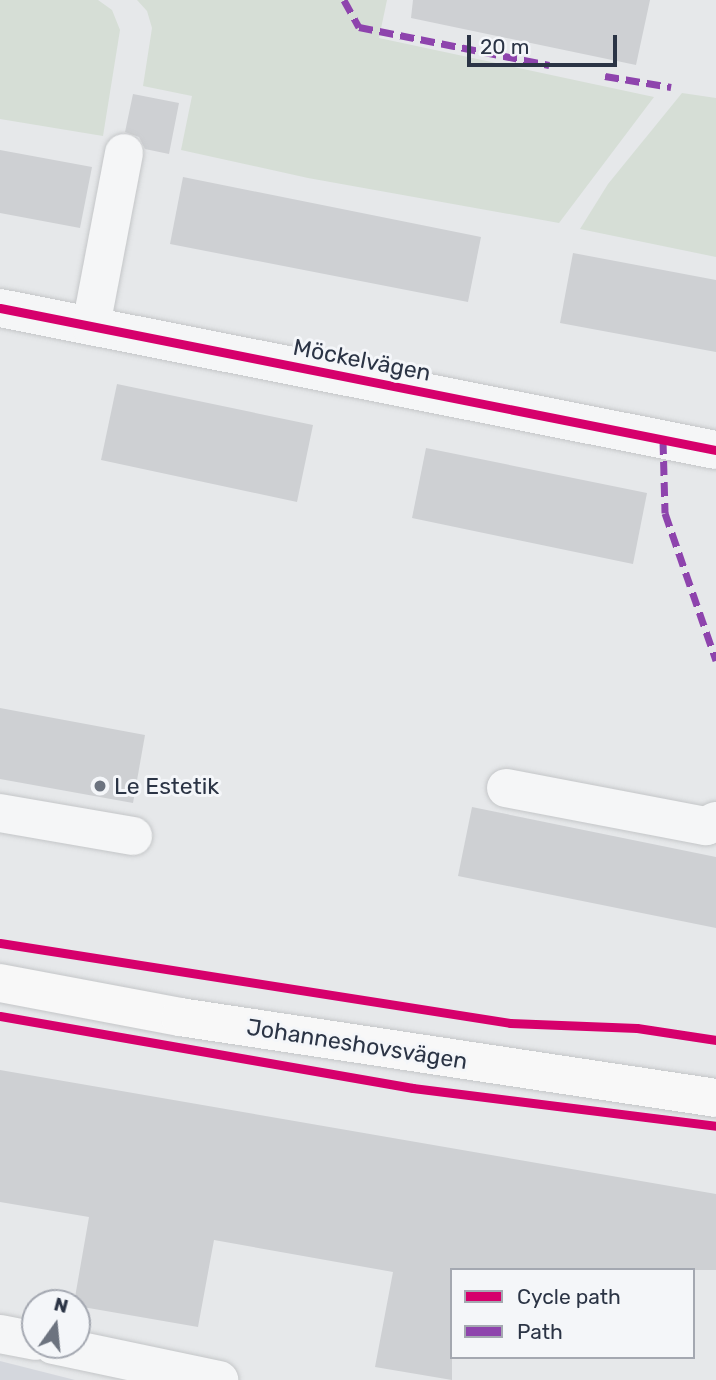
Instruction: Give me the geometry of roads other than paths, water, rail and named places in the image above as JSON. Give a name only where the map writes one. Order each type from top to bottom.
[{"type":"main road","name":"Johanneshovsvägen","points":[[0,983],[180,1017],[716,1098]]},
{"type":"street","points":[[91,326],[124,153]]},
{"type":"street","name":"Möckelvägen","points":[[0,308],[716,450]]},
{"type":"street","points":[[506,788],[706,826],[716,821]]},
{"type":"street","points":[[0,813],[133,836]]},
{"type":"street","points":[[0,1334],[21,1338]]},
{"type":"street","points":[[91,1353],[219,1380]]},
{"type":"place","name":"Le Estetik","points":[[100,786]]}]
